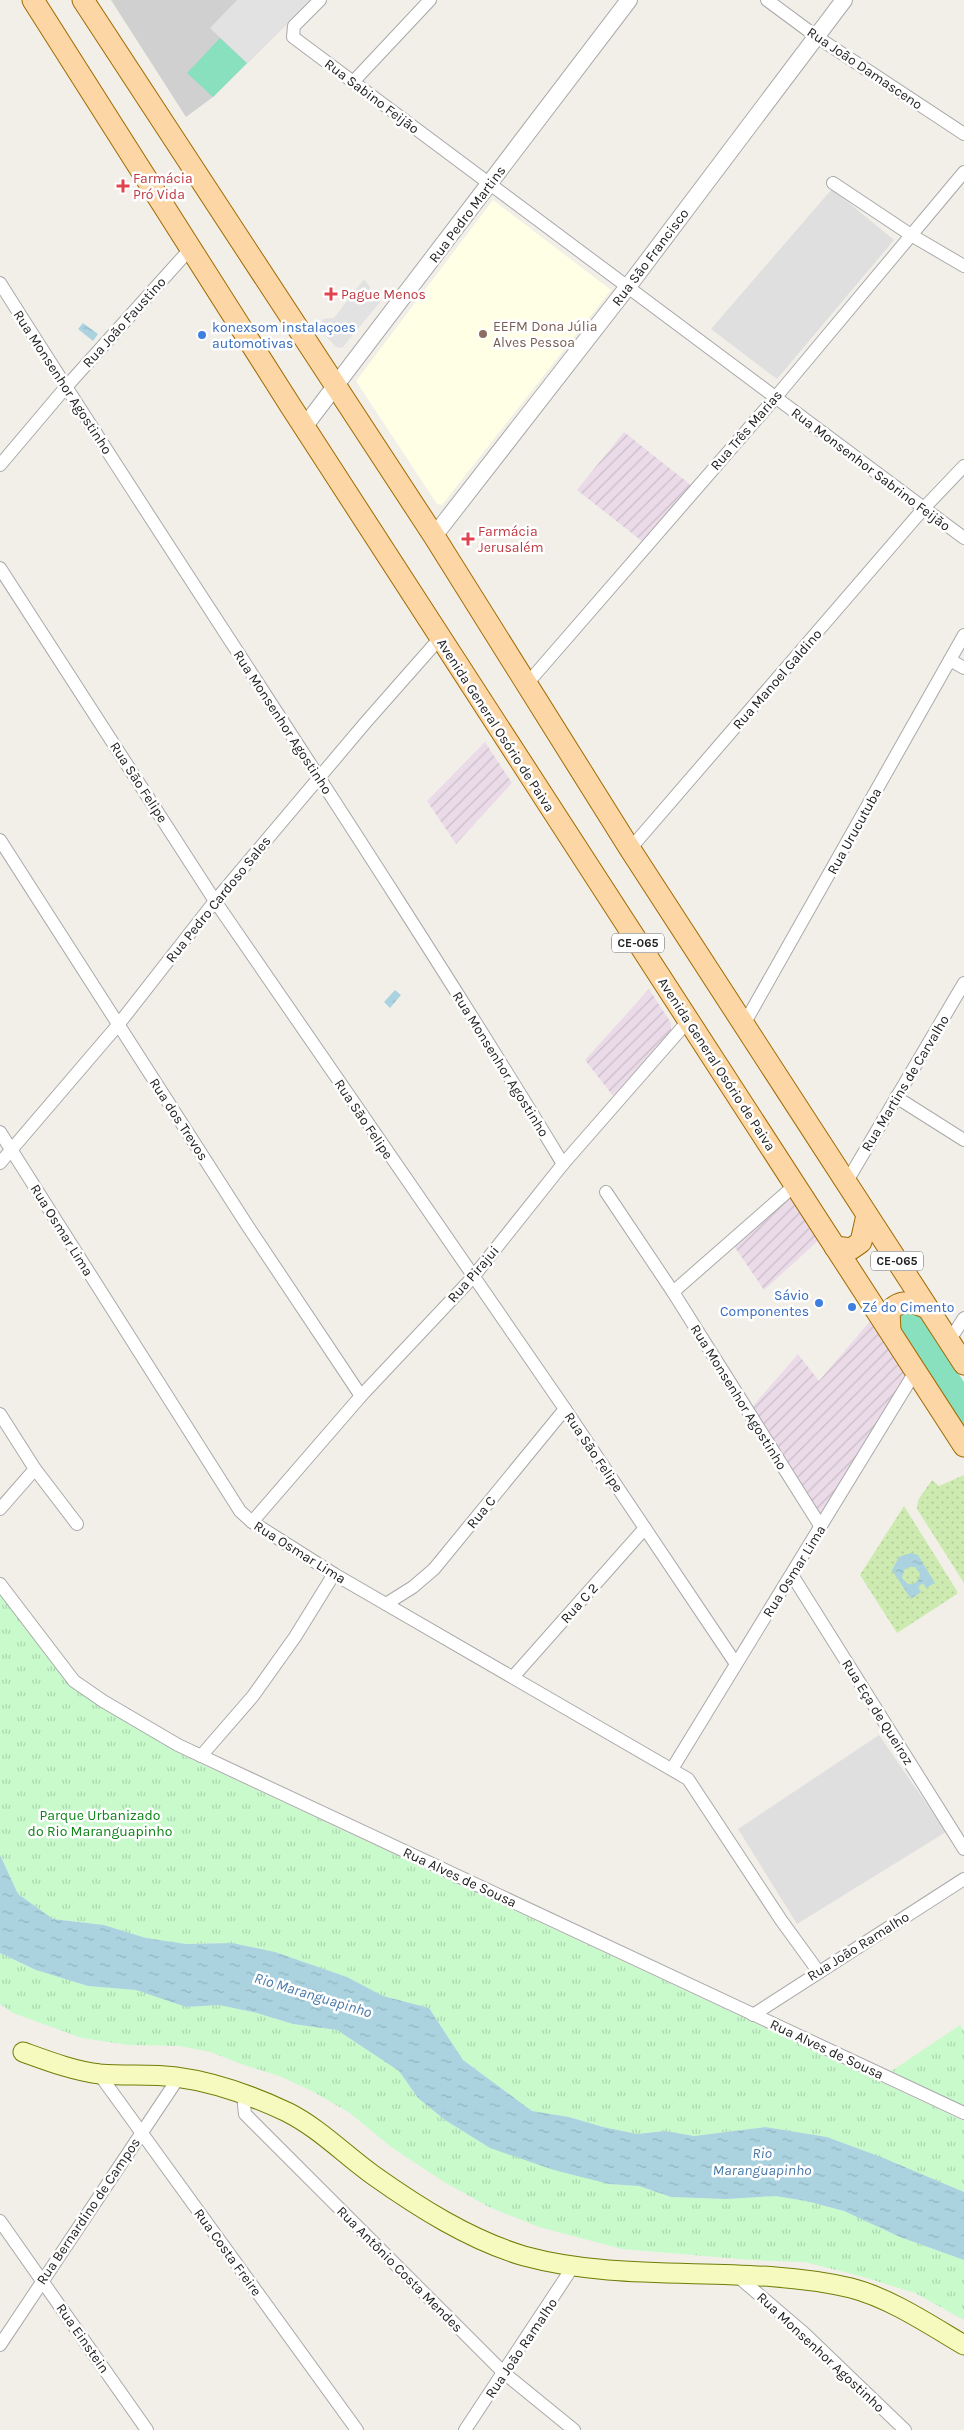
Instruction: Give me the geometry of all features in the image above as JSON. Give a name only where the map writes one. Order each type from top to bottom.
[{"type":"main road","name":"Avenida General Osório de Paiva","points":[[33,0],[304,427],[964,1446]]},
{"type":"main road","name":"CE-065","points":[[83,0],[434,536],[630,849],[964,1364]]},
{"type":"main road","points":[[835,1247],[852,1249],[862,1242],[867,1215]]},
{"type":"main road","points":[[890,1331],[888,1312],[898,1304],[910,1302],[927,1308]]},
{"type":"main road","points":[[23,2052],[66,2067],[99,2074],[175,2077],[203,2082],[287,2112],[324,2134],[372,2174],[411,2200],[472,2235],[524,2256],[574,2265],[671,2273],[789,2278],[853,2289],[902,2309],[964,2345]]},
{"type":"street","name":"Rua Sabino Feijão","points":[[320,0],[294,26],[293,37],[490,185]]},
{"type":"street","points":[[353,82],[430,0]]},
{"type":"street","name":"Rua Pedro Martins","points":[[304,427],[629,0]]},
{"type":"street","name":"Rua João Damasceno","points":[[767,0],[817,36],[964,134]]},
{"type":"street","name":"Rua São Francisco","points":[[434,536],[627,287],[844,0]]},
{"type":"street","name":"Rua Três Marias","points":[[526,685],[775,398],[964,172]]},
{"type":"street","points":[[833,183],[911,235],[964,266]]},
{"type":"street","name":"Rua Monsenhor Sabrino Feijão","points":[[490,185],[964,538]]},
{"type":"street","name":"Rua João Faustino","points":[[0,465],[66,387],[191,248]]},
{"type":"street","name":"Rua Monsenhor Agostinho","points":[[0,283],[502,1063],[563,1164]]},
{"type":"street","name":"Rua Manoel Galdino","points":[[630,849],[924,508],[964,466]]},
{"type":"street","name":"Rua São Felipe","points":[[0,568],[215,901],[472,1277],[565,1409],[736,1664]]},
{"type":"street","name":"Rua Urucutuba","points":[[744,1026],[964,635]]},
{"type":"street","name":"Rua Pedro Cardoso Sales","points":[[0,1163],[118,1025],[215,901],[319,777],[440,638]]},
{"type":"street","points":[[950,660],[964,668]]},
{"type":"street","name":"Rua dos Trevos","points":[[0,840],[247,1225],[361,1396]]},
{"type":"street","name":"Rua Martins de Carvalho","points":[[846,1183],[964,983]]},
{"type":"street","name":"Rua Pirajui","points":[[252,1522],[361,1396],[472,1277],[563,1164],[688,1020]]},
{"type":"street","points":[[896,1098],[964,1140]]},
{"type":"street","name":"Rua Osmar Lima","points":[[0,1132],[240,1511],[252,1522],[334,1574],[688,1778],[781,1920],[818,1971]]},
{"type":"street","points":[[673,1292],[795,1184]]},
{"type":"street","name":"Rua Monsenhor Agostinho","points":[[606,1192],[673,1292],[821,1527]]},
{"type":"street","points":[[949,1341],[964,1318]]},
{"type":"street","name":"Rua Osmar Lima","points":[[672,1769],[916,1372]]},
{"type":"street","name":"Rua C","points":[[386,1604],[414,1586],[434,1569],[565,1409]]},
{"type":"street","points":[[0,1414],[36,1469],[77,1524]]},
{"type":"street","points":[[0,1509],[36,1469]]},
{"type":"street","name":"Rua C 2","points":[[513,1677],[645,1528]]},
{"type":"street","points":[[201,1756],[253,1696],[295,1637],[334,1574]]},
{"type":"street","name":"Rua Eça de Queiroz","points":[[792,1575],[964,1849]]},
{"type":"street","name":"Rua Alves de Sousa","points":[[0,1584],[74,1681],[119,1711],[178,1745],[964,2114]]},
{"type":"street","name":"Rua João Ramalho","points":[[753,2014],[964,1879]]},
{"type":"street","name":"Rua Costa Freire","points":[[99,2074],[357,2430]]},
{"type":"street","name":"Rua Bernardino de Campos","points":[[0,2345],[42,2279],[175,2083],[175,2077]]},
{"type":"street","name":"Rua Antônio Costa Mendes","points":[[243,2095],[245,2114],[504,2373],[574,2430]]},
{"type":"street","name":"Rua Einstein","points":[[0,2222],[148,2430]]},
{"type":"street","name":"Rua João Ramalho","points":[[465,2430],[574,2265]]},
{"type":"street","name":"Rua Monsenhor Agostinho","points":[[736,2275],[804,2333],[905,2430]]},
{"type":"shaded area","points":[[111,0],[311,0],[213,97],[186,117]]},
{"type":"shaded area","points":[[237,0],[311,0],[247,63],[210,28]]},
{"type":"shaded area","points":[[832,189],[894,240],[777,379],[711,329]]},
{"type":"shaded area","name":"EEFM Dona Júlia Alves Pessoa","points":[[493,200],[611,290],[442,505],[437,504],[356,381]]},
{"type":"shaded area","points":[[364,279],[380,302],[342,348],[336,347],[318,328],[323,319],[334,318]]},
{"type":"shaded area","points":[[624,432],[692,486],[643,542],[577,490]]},
{"type":"shaded area","points":[[485,742],[512,783],[456,844],[427,801]]},
{"type":"shaded area","points":[[649,989],[671,1023],[671,1033],[613,1096],[585,1060]]},
{"type":"shaded area","points":[[790,1196],[819,1240],[764,1290],[734,1246]]},
{"type":"shaded area","points":[[871,1320],[907,1375],[818,1521],[746,1414],[798,1354],[819,1381]]},
{"type":"shaded area","points":[[879,1735],[946,1832],[797,1924],[738,1829]]},
{"type":"green space","points":[[220,38],[247,63],[213,97],[187,73]]},
{"type":"green space","points":[[897,1311],[918,1311],[964,1382],[964,1428],[895,1323]]},
{"type":"green space","points":[[964,1475],[964,1583],[917,1509],[918,1500],[932,1480],[939,1486]]},
{"type":"green space","points":[[904,1506],[957,1591],[957,1594],[897,1633],[860,1575]]},
{"type":"green space","name":"Parque Urbanizado do Rio Maranguapinho","points":[[0,1590],[97,1703],[176,1752],[964,2121],[964,2192],[881,2157],[827,2137],[765,2127],[694,2136],[665,2131],[637,2134],[569,2117],[532,2111],[463,2060],[429,2008],[383,1996],[347,1977],[275,1952],[232,1943],[186,1944],[146,1938],[104,1925],[53,1919],[18,1894],[0,1855]]},
{"type":"green space","points":[[0,1953],[36,1970],[88,1986],[136,1990],[186,2007],[219,2005],[257,2013],[293,2024],[337,2030],[399,2071],[418,2098],[445,2120],[490,2148],[609,2184],[639,2186],[671,2197],[726,2199],[775,2196],[806,2201],[844,2211],[900,2237],[964,2260],[964,2320],[915,2293],[805,2262],[752,2260],[622,2249],[539,2227],[489,2207],[444,2182],[391,2147],[350,2113],[310,2090],[279,2076],[211,2052],[179,2046],[129,2045],[82,2038],[13,2013],[0,2004]]},
{"type":"green space","points":[[960,2025],[964,2031],[964,2106],[890,2072]]},
{"type":"water","points":[[83,323],[98,334],[93,341],[78,329]]},
{"type":"water","points":[[395,990],[401,995],[390,1008],[384,1002]]},
{"type":"water","points":[[911,1553],[918,1555],[935,1583],[926,1588],[923,1583],[918,1587],[921,1592],[911,1599],[892,1570],[899,1557]],"holes":[[[909,1567],[915,1567],[920,1574],[919,1579],[915,1583],[908,1584],[902,1578],[904,1570]]]},
{"type":"water","name":"Rio Maranguapinho","points":[[0,1855],[18,1894],[53,1919],[104,1925],[146,1938],[186,1944],[232,1943],[275,1952],[347,1977],[383,1996],[429,2008],[463,2060],[532,2111],[569,2117],[637,2134],[665,2131],[694,2136],[765,2127],[827,2137],[881,2157],[964,2192],[964,2260],[900,2237],[844,2211],[806,2201],[775,2196],[726,2199],[671,2197],[639,2186],[609,2184],[554,2170],[490,2148],[445,2120],[418,2098],[399,2071],[337,2030],[293,2024],[257,2013],[219,2005],[186,2007],[136,1990],[88,1986],[36,1970],[0,1953]]},
{"type":"place","name":"Farmácia Pró Vida","points":[[123,186]]},
{"type":"place","name":"Pague Menos","points":[[331,294]]},
{"type":"place","name":"EEFM Dona Júlia Alves Pessoa","points":[[483,334]]},
{"type":"place","name":"konexsom instalaçoes automotivas","points":[[202,335]]},
{"type":"place","name":"Farmácia Jerusalém","points":[[468,539]]},
{"type":"place","name":"Sávio Componentes","points":[[819,1303]]},
{"type":"place","name":"Zé do Cimento","points":[[852,1307]]}]
